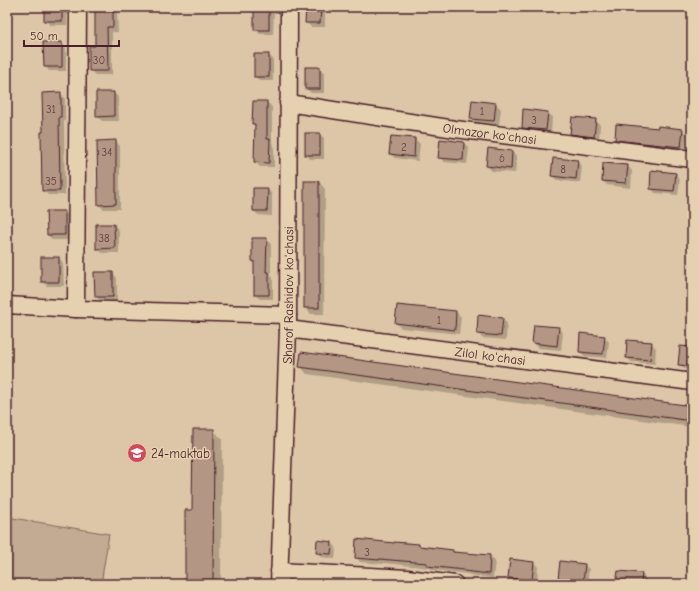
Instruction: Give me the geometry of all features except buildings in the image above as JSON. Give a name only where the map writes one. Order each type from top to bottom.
[{"type":"street","points":[[76,309],[78,7]]},
{"type":"street","name":"Sharof Rashidov ko'chasi","points":[[279,578],[288,322],[288,7]]},
{"type":"street","name":"Olmazor ko'chasi","points":[[288,103],[456,129],[692,159]]},
{"type":"street","name":"Zilol ko'chasi","points":[[7,305],[288,322],[692,382]]},
{"type":"street","points":[[279,578],[407,578],[455,584]]},
{"type":"shaded area","points":[[7,517],[109,534],[101,584],[7,584]]},
{"type":"place","name":"24-maktab","points":[[137,453]]}]
